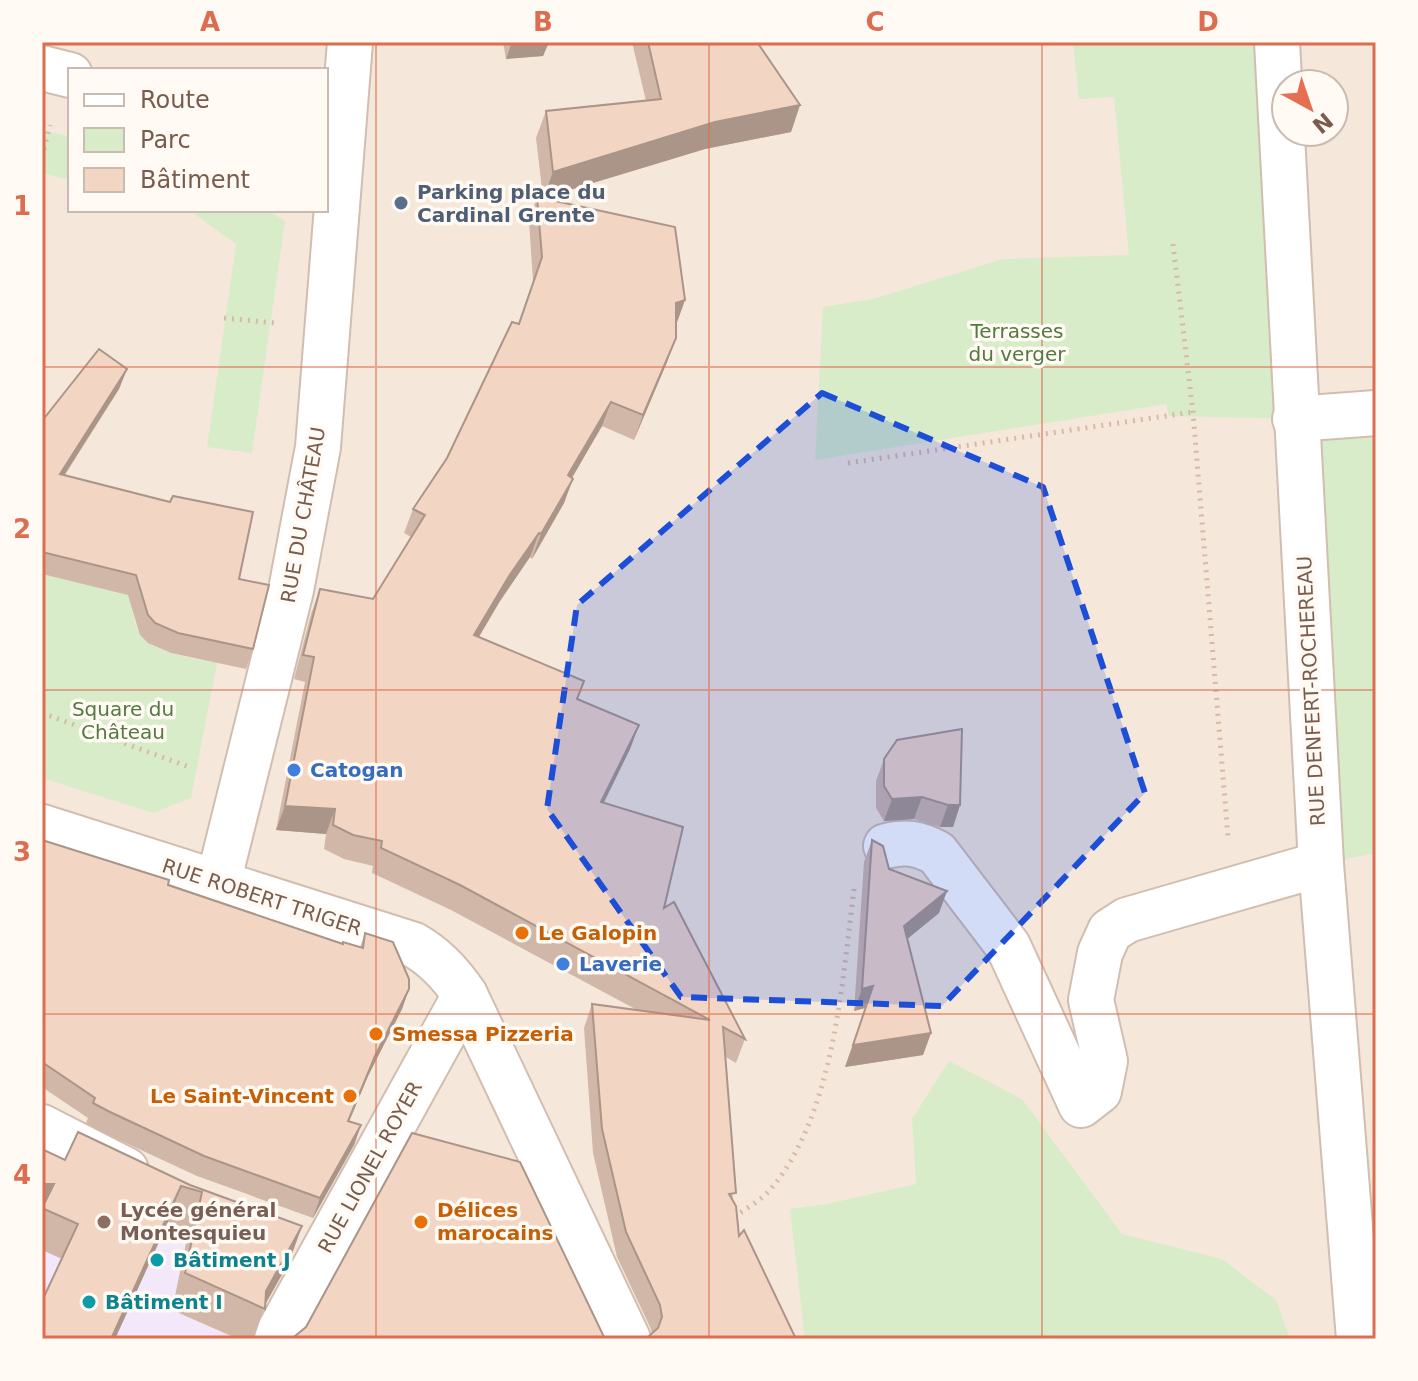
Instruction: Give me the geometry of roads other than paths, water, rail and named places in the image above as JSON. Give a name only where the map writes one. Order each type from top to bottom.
[{"type":"street","name":"RUE DU CHÂTEAU","points":[[218,883],[291,590],[318,447],[334,138],[350,42]]},
{"type":"street","name":"RUE DENFERT-ROCHEREAU","points":[[1277,42],[1321,864],[1359,1339]]},
{"type":"street","points":[[42,68],[68,74]]},
{"type":"street","points":[[1295,419],[1376,413]]},
{"type":"street","name":"RUE ROBERT TRIGER","points":[[42,827],[414,945],[429,954],[465,995],[628,1339]]},
{"type":"street","points":[[886,846],[905,842],[921,844],[937,853],[1008,946],[1081,1105],[1099,1091],[1105,1061],[1091,1000],[1100,953],[1110,931],[1127,920],[1321,864]]},
{"type":"street","name":"RUE LIONEL ROYER","points":[[275,1339],[465,995]]},
{"type":"street","points":[[42,1127],[159,1186]]},
{"type":"street","points":[[283,1232],[325,1249]]},
{"type":"place","name":"Parking place du Cardinal Grente","points":[[401,203]]},
{"type":"place","name":"Catogan","points":[[294,770]]},
{"type":"place","name":"Le Galopin","points":[[522,933]]},
{"type":"place","name":"Laverie","points":[[563,964]]},
{"type":"place","name":"Smessa Pizzeria","points":[[376,1034]]},
{"type":"place","name":"Le Saint-Vincent","points":[[350,1096]]},
{"type":"place","name":"Lycée général Montesquieu","points":[[104,1222]]},
{"type":"place","name":"Délices marocains","points":[[421,1222]]},
{"type":"place","name":"Bâtiment J","points":[[157,1260]]},
{"type":"place","name":"Bâtiment I","points":[[89,1302]]},
{"type":"park label","name":"Terrasses du verger","points":[[1017,342]]},
{"type":"park label","name":"Square du Château","points":[[123,720]]}]
